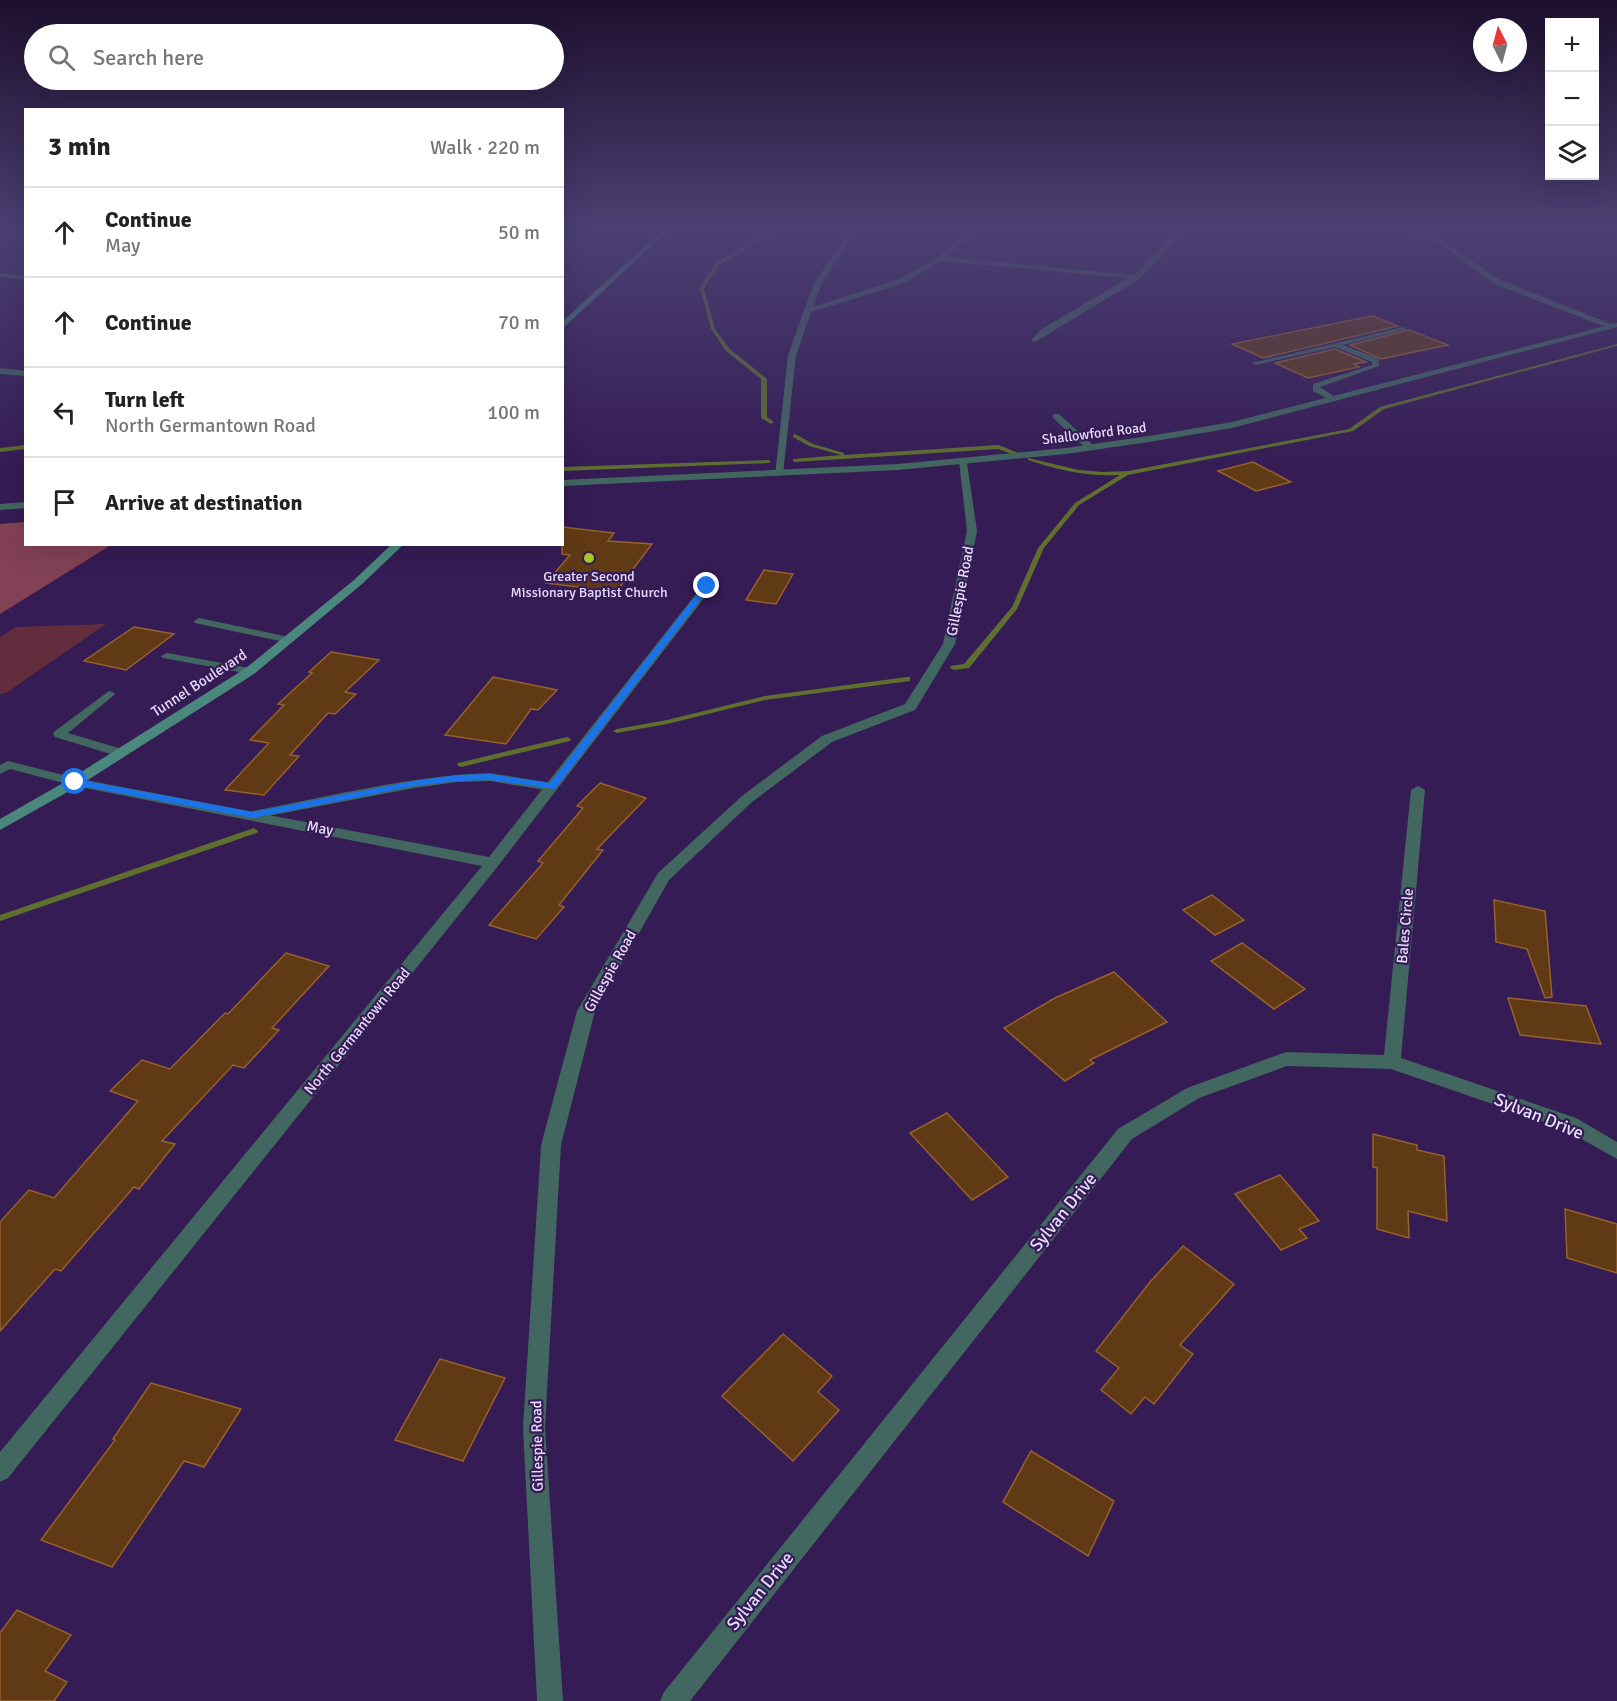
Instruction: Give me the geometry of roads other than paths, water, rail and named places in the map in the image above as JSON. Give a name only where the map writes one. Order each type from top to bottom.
[{"type":"main road","points":[[564,325],[580,310]]},
{"type":"main road","name":"Tunnel Boulevard","points":[[0,825],[75,782],[250,671],[358,582],[397,546]]},
{"type":"street","points":[[1035,340],[1045,331],[1080,310]]},
{"type":"street","points":[[1575,310],[1615,325]]},
{"type":"street","points":[[778,474],[792,355],[808,311]]},
{"type":"street","name":"Shallowford Road","points":[[564,483],[963,463],[1090,447],[1232,425],[1615,325]]},
{"type":"street","points":[[0,371],[24,374]]},
{"type":"street","name":"Gillespie Road","points":[[550,1701],[534,1427],[551,1146],[585,1011],[663,878],[747,800],[827,740],[910,707],[949,644],[972,531],[963,463]]},
{"type":"street","points":[[0,507],[24,506]]},
{"type":"street","name":"North Germantown Road","points":[[0,1470],[493,863],[707,586]]},
{"type":"street","name":"May","points":[[75,782],[493,863]]},
{"type":"street","name":"Bales Circle","points":[[1392,1062],[1418,790]]},
{"type":"street","name":"Sylvan Drive","points":[[673,1701],[1125,1134],[1193,1093],[1286,1059],[1392,1062],[1569,1123],[1617,1151]]},
{"type":"lane","points":[[1256,363],[1402,329]]},
{"type":"lane","points":[[1332,399],[1316,389],[1316,386],[1375,366],[1376,361],[1336,345]]},
{"type":"lane","points":[[1056,416],[1090,447]]},
{"type":"lane","points":[[199,621],[289,640]]},
{"type":"lane","points":[[167,656],[250,671]]},
{"type":"lane","points":[[109,694],[59,734],[121,753]]},
{"type":"lane","points":[[0,770],[8,765],[75,782]]},
{"type":"lane","points":[[253,815],[457,778],[490,777],[552,787]]},
{"type":"waterway","points":[[708,310],[713,329],[728,350],[764,379],[764,418],[771,422]]},
{"type":"waterway","points":[[1030,459],[1079,472],[1128,473],[1351,430],[1382,408],[1617,345]]},
{"type":"waterway","points":[[795,436],[811,445],[842,454]]},
{"type":"waterway","points":[[0,450],[24,447]]},
{"type":"waterway","points":[[795,460],[999,447],[1015,453]]},
{"type":"waterway","points":[[564,469],[768,462]]},
{"type":"waterway","points":[[954,668],[966,666],[1015,608],[1041,548],[1077,504],[1126,474]]},
{"type":"waterway","points":[[617,731],[667,722],[765,698],[907,679]]},
{"type":"waterway","points":[[461,765],[567,739]]},
{"type":"waterway","points":[[0,918],[254,831]]},
{"type":"place","name":"Greater Second Missionary Baptist Church","points":[[589,558]]}]
